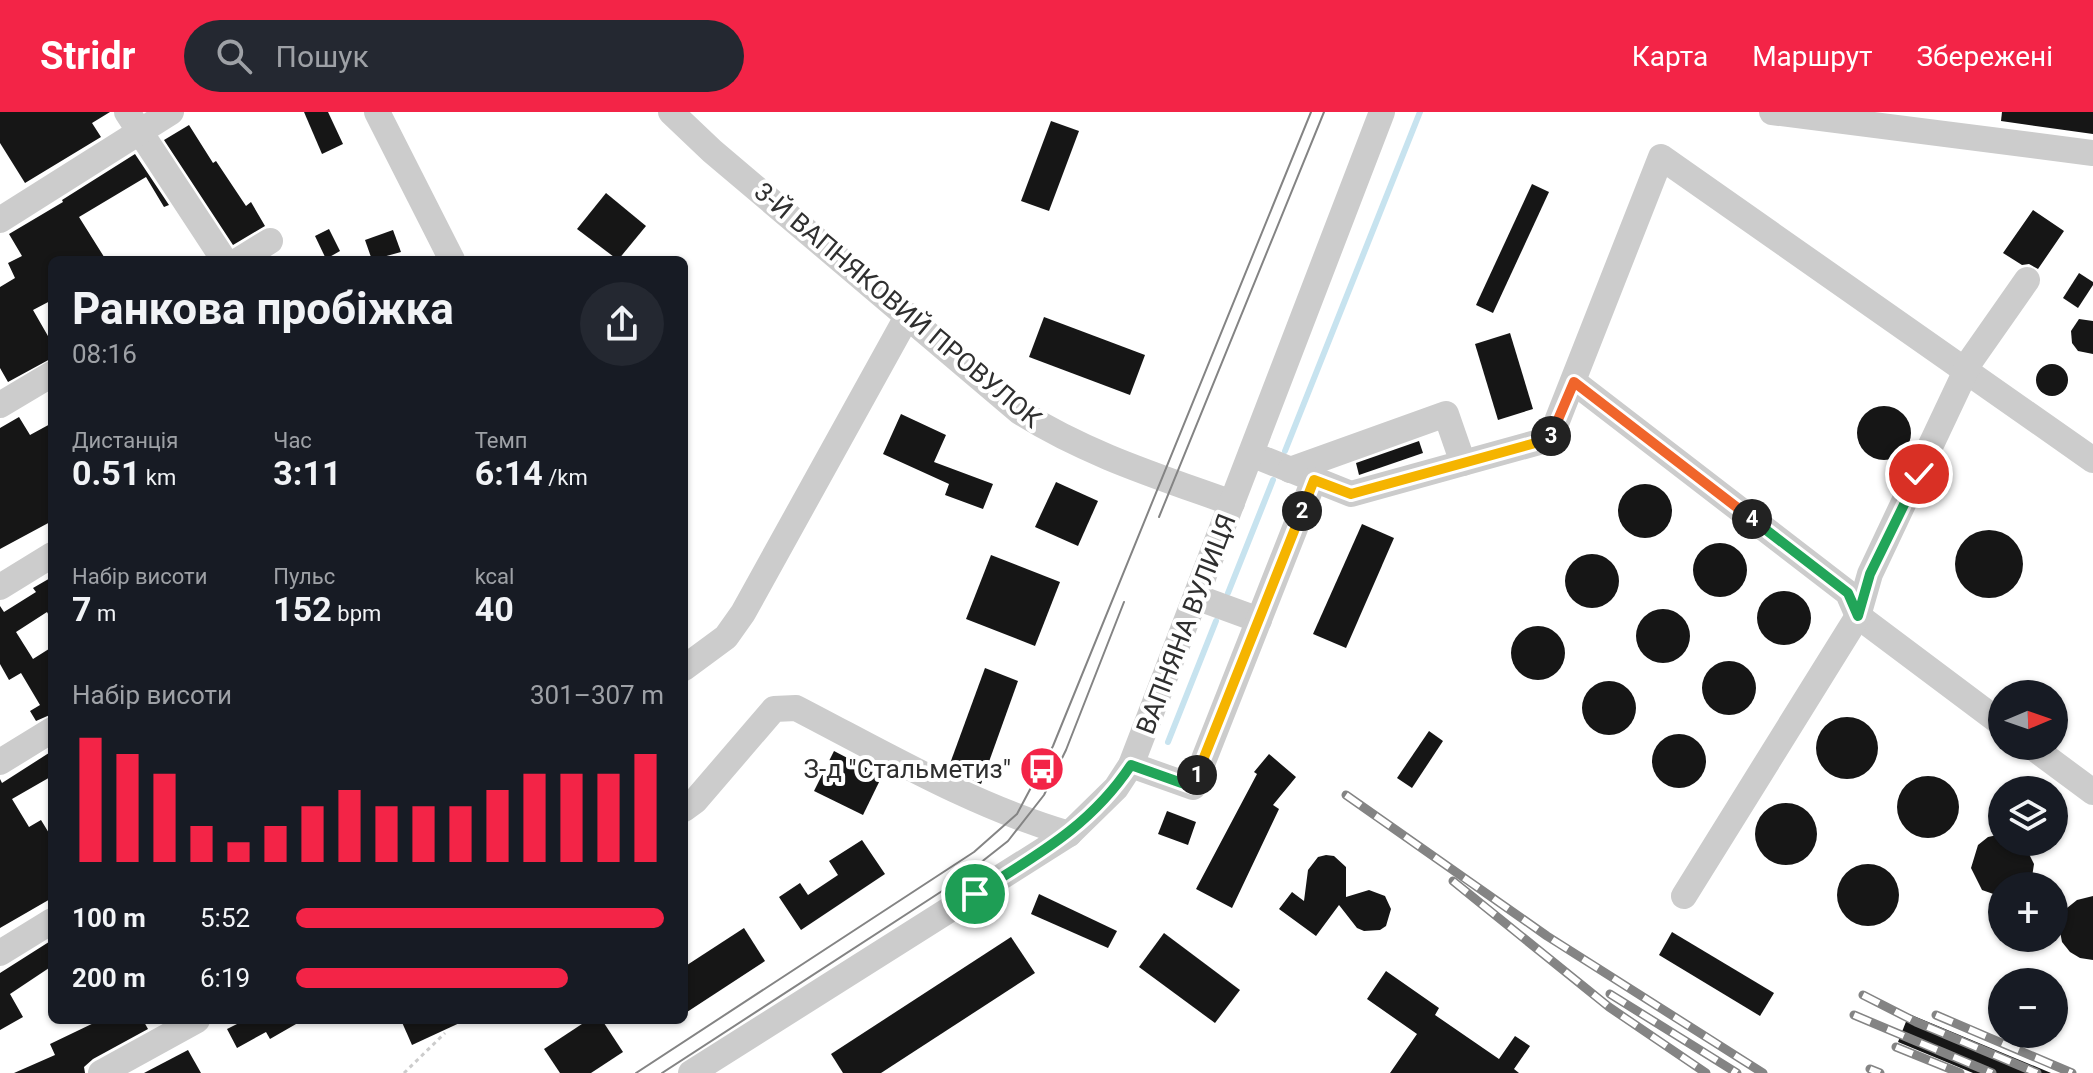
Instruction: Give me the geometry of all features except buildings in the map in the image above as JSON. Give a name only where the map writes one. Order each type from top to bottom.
[{"type":"street","points":[[0,220],[134,122],[171,112]]},
{"type":"street","points":[[377,112],[450,256]]},
{"type":"street","name":"3-Й ВАПНЯКОВИЙ ПРОВУЛОК","points":[[671,112],[712,151],[1020,412],[1055,434],[1132,467],[1232,503]]},
{"type":"street","name":"ВАПНЯНА ВУЛИЦЯ","points":[[691,1073],[1069,834],[1097,809],[1131,765],[1382,112]]},
{"type":"street","points":[[1772,112],[2093,153]]},
{"type":"street","points":[[134,122],[221,256]]},
{"type":"street","points":[[1251,454],[1351,494],[1550,439],[1661,157],[2093,460]]},
{"type":"street","points":[[246,256],[270,241]]},
{"type":"street","points":[[1684,896],[1858,616],[1870,574],[1971,360],[2027,280]]},
{"type":"street","points":[[688,659],[726,637],[743,613],[908,315]]},
{"type":"street","points":[[0,405],[48,376]]},
{"type":"street","points":[[1574,382],[1848,593],[1858,616],[1988,714]]},
{"type":"street","points":[[1290,470],[1446,414],[1463,463]]},
{"type":"street","points":[[1131,765],[1193,787],[1314,480]]},
{"type":"street","points":[[0,587],[48,557]]},
{"type":"street","points":[[1196,597],[1259,620]]},
{"type":"street","points":[[688,806],[774,709],[786,706],[796,708],[971,797],[1025,821],[1069,834]]},
{"type":"street","points":[[0,762],[48,732]]},
{"type":"street","points":[[2050,760],[2093,792]]},
{"type":"street","points":[[0,953],[48,923]]},
{"type":"street","points":[[101,1073],[190,1024]]},
{"type":"path","points":[[404,1073],[445,1033]]},
{"type":"waterway","points":[[1285,451],[1420,112]]},
{"type":"waterway","points":[[1228,593],[1273,480]]},
{"type":"waterway","points":[[1168,742],[1216,621]]},
{"type":"tram line","points":[[636,1073],[974,852],[1017,814],[1053,746],[1311,112]]},
{"type":"tram line","points":[[1159,517],[1324,112]]},
{"type":"tram line","points":[[662,1073],[956,882],[1008,841],[1044,795],[1066,750],[1124,602]]},
{"type":"railway","points":[[1346,795],[1547,936],[1763,1073]]},
{"type":"railway","points":[[1453,881],[1609,1007],[1706,1073]]},
{"type":"railway","points":[[1610,994],[1737,1073]]},
{"type":"railway","points":[[1863,995],[1916,1022],[2037,1073]]},
{"type":"railway","points":[[1854,1015],[1992,1073]]},
{"type":"railway","points":[[1936,1015],[2072,1073]]},
{"type":"railway","points":[[1896,1047],[1960,1073]]},
{"type":"railway","points":[[1870,1069],[1880,1073]]},
{"type":"place","name":"З-д \"Стальметиз\"","points":[[1042,769]]},
{"type":"route","points":[[975,894],[1069,834],[1116,788],[1131,765],[1193,787],[1314,480],[1351,494],[1550,439],[1574,382],[1848,593],[1858,616],[1870,574],[1919,474]]}]
